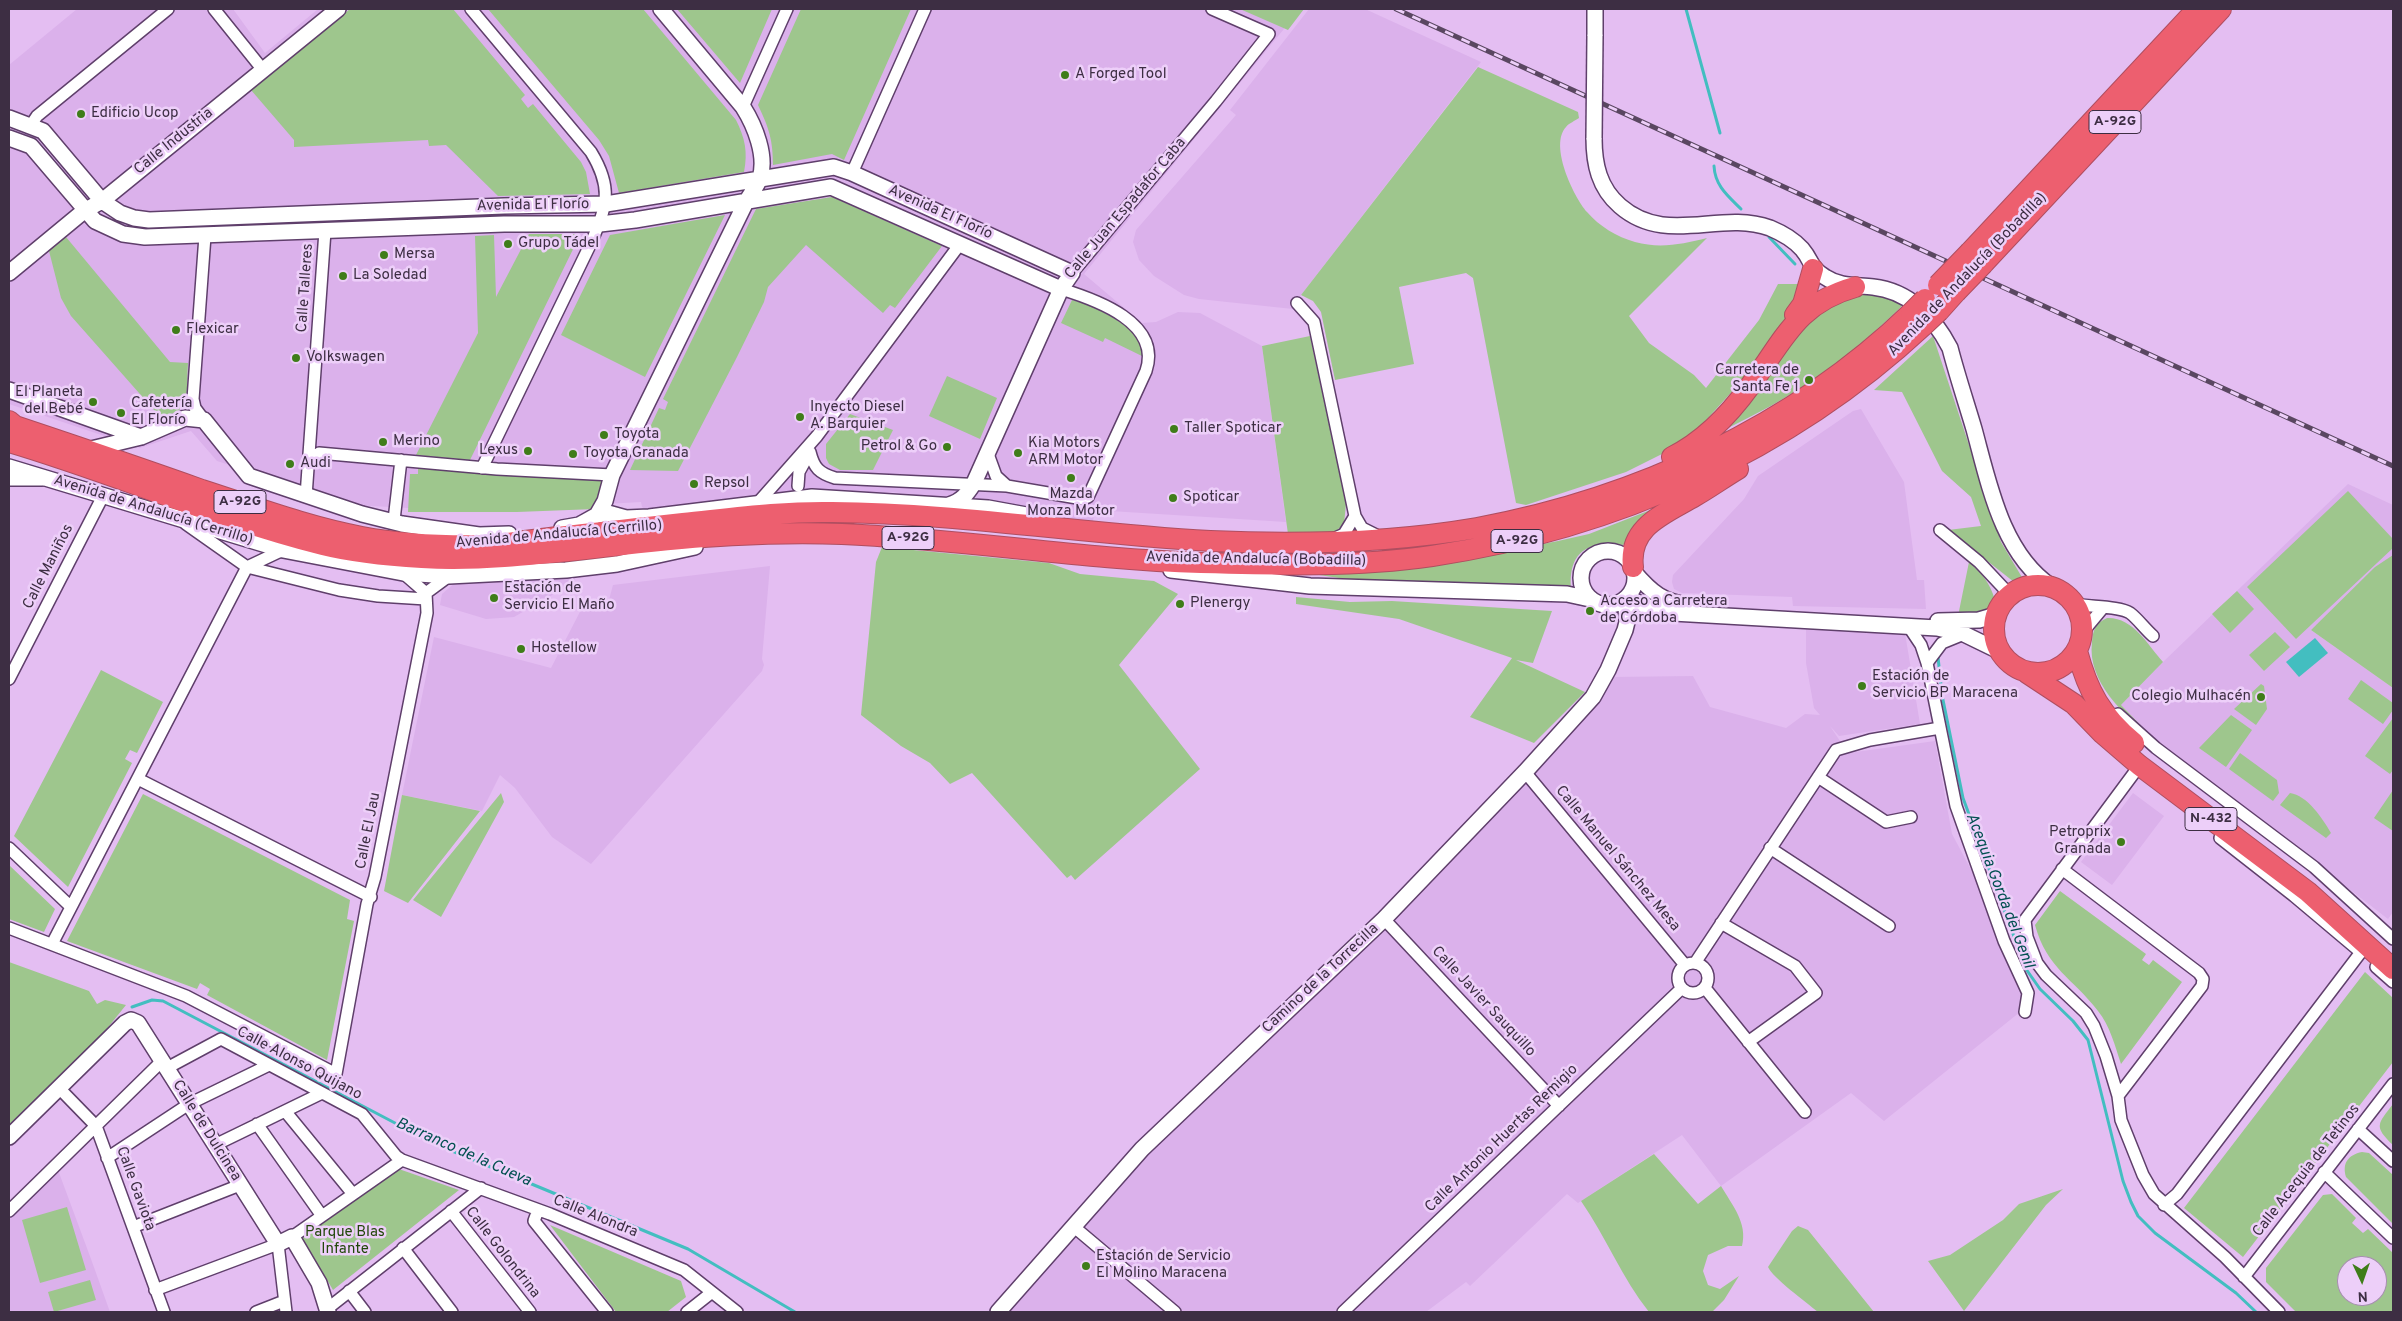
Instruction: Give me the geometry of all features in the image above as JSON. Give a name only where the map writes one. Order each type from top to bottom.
[{"type":"highway","name":"Avenida de Andalucía (Bobadilla)","points":[[1068,531],[1208,541],[1326,543],[1383,539],[1474,528],[1504,522],[1650,479],[1718,448],[1764,423],[1846,370],[1917,319],[1976,258],[2197,9]]},
{"type":"highway","name":"Avenida de Andalucía (Bobadilla)","points":[[1976,258],[2221,9]]},
{"type":"highway","points":[[1789,330],[1794,316],[1803,304],[1813,269]]},
{"type":"highway","points":[[1624,487],[1646,471],[1698,441],[1714,428],[1750,386],[1800,316],[1827,296],[1855,287]]},
{"type":"highway","name":"Avenida de Andalucía (Bobadilla)","points":[[1054,552],[1199,563],[1314,564],[1427,557],[1544,535],[1644,500],[1735,459],[1813,413],[1889,358],[1917,319]]},
{"type":"highway","points":[[1633,569],[1631,556],[1637,537],[1651,522],[1787,439],[1813,413]]},
{"type":"highway","name":"Avenida de Andalucía (Cerrillo)","points":[[11,432],[87,450],[248,505],[341,533],[407,543],[452,546],[491,545],[590,529],[626,534],[877,535],[1054,552]]},
{"type":"highway","name":"Avenida de Andalucía (Cerrillo)","points":[[11,432],[289,543],[326,546],[381,555],[484,559],[590,529]]},
{"type":"highway","name":"Avenida de Andalucía (Cerrillo)","points":[[626,534],[741,516],[827,512],[924,516],[1068,531]]},
{"type":"highway","points":[[1999,651],[1994,635],[1996,615],[2001,604],[2010,595],[2027,586],[2039,585],[2052,587],[2063,593],[2075,604]]},
{"type":"highway","name":"N-432","points":[[2075,604],[2080,614],[2080,642],[2086,676],[2096,702],[2126,736],[2151,758],[2314,882],[2393,952]]},
{"type":"highway","points":[[2027,673],[2042,674],[2054,671],[2067,663],[2080,642]]},
{"type":"highway","name":"N-432","points":[[1999,651],[2009,663],[2074,704],[2103,734],[2139,765],[2308,892],[2393,969]]},
{"type":"street","points":[[25,144],[31,125],[37,116],[168,9]]},
{"type":"street","points":[[214,9],[263,70]]},
{"type":"street","name":"Calle Industria","points":[[9,273],[84,211],[102,201],[338,9]]},
{"type":"street","points":[[471,9],[591,152],[602,175],[606,204],[600,224],[482,468]]},
{"type":"street","points":[[598,566],[592,560],[590,529],[611,481],[746,202],[760,179],[760,146],[757,132],[743,107],[661,9]]},
{"type":"street","points":[[743,107],[787,9]]},
{"type":"street","points":[[844,192],[925,9]]},
{"type":"street","name":"Calle Juan Espadafor Caba","points":[[949,505],[958,502],[966,496],[974,483],[1061,289],[1072,273],[1216,102],[1268,34],[1212,9]]},
{"type":"street","points":[[1595,9],[1594,160],[1599,176],[1615,201],[1628,213],[1641,221],[1659,226],[1730,223],[1770,228],[1789,238],[1802,249],[1813,269],[1829,280],[1855,287],[1886,288],[1902,294],[1923,311],[1941,331],[1950,348],[1996,507],[2008,534],[2030,570],[2052,587]]},
{"type":"street","name":"Avenida El Florío","points":[[9,118],[43,131],[102,201],[120,214],[134,218],[149,220],[325,212],[606,204],[834,167],[852,173],[1072,273]]},
{"type":"street","name":"Avenida El Florío","points":[[9,138],[31,146],[84,211],[95,220],[123,234],[145,237],[205,236],[504,224],[600,224],[831,187],[1061,289]]},
{"type":"street","points":[[325,212],[326,231]]},
{"type":"street","points":[[204,420],[195,408],[193,400],[206,217]]},
{"type":"street","points":[[756,505],[817,436],[960,244],[968,226]]},
{"type":"street","name":"Calle Talleres","points":[[306,496],[326,231]]},
{"type":"street","points":[[810,452],[813,466],[823,474],[835,478],[974,483],[1007,486],[1083,499],[1088,497],[1150,362],[1148,342],[1136,325],[1090,298],[1061,289]]},
{"type":"street","points":[[1297,303],[1314,322],[1355,516],[1362,528],[1383,539]]},
{"type":"street","points":[[9,390],[141,437]]},
{"type":"street","points":[[87,450],[141,437],[185,418],[204,420]]},
{"type":"street","name":"Avenida de Andalucía (Cerrillo)","points":[[204,420],[249,476],[362,514],[394,520],[402,524],[479,535],[499,535],[579,525],[590,529]]},
{"type":"street","points":[[798,486],[799,472],[817,436]]},
{"type":"street","points":[[309,460],[319,453],[611,481]]},
{"type":"street","points":[[988,454],[996,476],[1007,486]]},
{"type":"street","points":[[394,520],[401,460]]},
{"type":"street","name":"Avenida de Andalucía (Cerrillo)","points":[[9,466],[181,520],[289,543],[336,561],[403,573],[449,576],[598,566],[626,534],[756,505],[812,497],[988,508],[1046,518],[1068,531]]},
{"type":"street","points":[[9,480],[51,480]]},
{"type":"street","points":[[611,481],[626,534]]},
{"type":"street","points":[[776,484],[788,482],[798,486],[812,497]]},
{"type":"street","points":[[974,483],[979,498],[988,508]]},
{"type":"street","name":"Calle Maniños","points":[[9,679],[103,496]]},
{"type":"street","points":[[896,501],[924,516]]},
{"type":"street","points":[[1326,543],[1344,534],[1355,516]]},
{"type":"street","points":[[181,520],[247,567],[272,574],[378,596],[426,596],[449,576]]},
{"type":"street","points":[[527,540],[546,530]]},
{"type":"street","points":[[1940,530],[1978,562],[2010,595]]},
{"type":"street","points":[[9,928],[52,944],[247,567],[268,558],[289,543]]},
{"type":"street","points":[[1054,552],[1079,561],[1310,586],[1567,594],[1590,599],[1605,605],[1621,620],[1625,630]]},
{"type":"street","points":[[1590,599],[1583,589],[1581,577],[1584,566],[1592,557],[1602,552],[1614,552],[1625,557],[1633,569],[1654,591],[1672,604],[1907,620],[1979,620],[1996,615]]},
{"type":"street","points":[[268,558],[272,574]]},
{"type":"street","points":[[1625,600],[1633,588],[1633,569]]},
{"type":"street","points":[[403,573],[426,596]]},
{"type":"street","name":"Calle El Jau","points":[[52,944],[186,996],[336,1074],[368,904],[371,897],[427,613],[426,596]]},
{"type":"street","points":[[1605,605],[1625,600],[1673,614],[1937,628],[1964,634],[1999,651]]},
{"type":"street","name":"Camino de la Torrecilla","points":[[998,1312],[1142,1148],[1332,971],[1384,919],[1525,772],[1593,697],[1608,670],[1625,630],[1627,622],[1625,600]]},
{"type":"street","points":[[2075,604],[2102,608],[2121,608],[2130,613],[2153,636]]},
{"type":"street","points":[[2080,642],[2102,608]]},
{"type":"street","name":"Camino de la Torrecilla","points":[[1625,630],[1636,616],[1658,611]]},
{"type":"street","points":[[1909,627],[1921,645],[1927,663],[1956,806],[2004,941],[2028,993],[2025,1012]]},
{"type":"street","points":[[1927,663],[1942,643],[1964,634]]},
{"type":"street","points":[[2086,676],[2119,716],[2156,748],[2314,867],[2393,939]]},
{"type":"street","points":[[2056,691],[2074,717],[2094,738],[2134,773],[2294,896],[2361,952],[2393,982]]},
{"type":"street","points":[[1705,988],[1693,993],[1682,988],[1679,974],[1690,964],[1721,923],[1836,750],[1870,740],[1940,728]]},
{"type":"street","name":"Calle Manuel Sánchez Mesa","points":[[1525,772],[1690,964]]},
{"type":"street","points":[[2134,773],[2025,920],[2027,937],[2037,963],[2046,975],[2086,1013],[2094,1026],[2106,1056],[2118,1096],[2121,1120],[2143,1175],[2154,1194],[2279,1312]]},
{"type":"street","points":[[1818,777],[1886,822],[1911,817]]},
{"type":"street","points":[[138,779],[371,897]]},
{"type":"street","points":[[9,848],[71,907]]},
{"type":"street","points":[[1770,848],[1889,926]]},
{"type":"street","points":[[2062,869],[2199,973],[2203,979],[2202,986],[2118,1096]]},
{"type":"street","name":"Calle Javier Sauquillo","points":[[1384,919],[1559,1106]]},
{"type":"street","points":[[1721,923],[1795,966],[1816,993],[1748,1042]]},
{"type":"street","points":[[2164,1205],[2176,1194],[2361,952]]},
{"type":"street","points":[[1690,964],[1702,966],[1708,974],[1705,988]]},
{"type":"street","name":"Calle Antonio Huertas Remigio","points":[[1343,1312],[1682,988]]},
{"type":"street","points":[[1705,988],[1805,1112]]},
{"type":"street","name":"Calle de Dulcinea","points":[[59,1088],[125,1023],[131,1020],[138,1023],[278,1244]]},
{"type":"street","name":"Calle Alonso Quijano","points":[[165,1065],[221,1039],[362,1114],[396,1156],[402,1160]]},
{"type":"street","points":[[9,1211],[96,1126],[165,1065]]},
{"type":"street","points":[[108,1158],[189,1104],[269,1065]]},
{"type":"street","name":"Calle Acequia de Tetinos","points":[[2244,1277],[2393,1084]]},
{"type":"street","points":[[9,1137],[59,1088]]},
{"type":"street","name":"Calle Gaviota","points":[[59,1088],[96,1126],[164,1312]]},
{"type":"street","points":[[215,1145],[322,1093]]},
{"type":"street","points":[[286,1111],[353,1194]]},
{"type":"street","points":[[257,1124],[322,1216]]},
{"type":"street","points":[[2358,1129],[2393,1161]]},
{"type":"street","points":[[155,1290],[292,1237],[402,1160]]},
{"type":"street","name":"Calle Alondra","points":[[402,1160],[538,1210],[684,1270],[737,1312]]},
{"type":"street","points":[[2324,1172],[2393,1238]]},
{"type":"street","points":[[133,1227],[240,1185]]},
{"type":"street","points":[[292,1237],[319,1283],[327,1310],[481,1188]]},
{"type":"street","points":[[538,1210],[534,1221],[606,1312]]},
{"type":"street","name":"Calle Golondrina","points":[[451,1211],[530,1312]]},
{"type":"street","points":[[1073,1226],[1175,1312]]},
{"type":"street","points":[[256,1312],[285,1307],[278,1244]]},
{"type":"street","points":[[403,1248],[452,1312]]},
{"type":"street","points":[[349,1291],[365,1312]]},
{"type":"street","points":[[687,1312],[711,1293]]},
{"type":"shaded area","points":[[77,9],[233,9],[265,53],[318,9],[1255,9],[1288,24],[1084,274],[1142,323],[1156,322],[1178,312],[1200,313],[1262,346],[1286,522],[1094,510],[1093,523],[1072,521],[1043,512],[893,492],[743,496],[742,502],[650,513],[642,507],[641,502],[588,505],[408,508],[354,505],[217,461],[191,431],[140,448],[9,404],[9,65]]},
{"type":"shaded area","points":[[1309,9],[1365,9],[1481,62],[1301,295],[1293,309],[1199,299],[1184,295],[1154,276],[1139,260],[1133,242],[1136,230],[1236,115],[1230,110]]},
{"type":"shaded area","points":[[1861,409],[1904,482],[1917,580],[1924,580],[1926,609],[1793,606],[1792,597],[1682,593],[1674,589],[1673,575],[1744,499],[1758,476],[1853,411]]},
{"type":"shaded area","name":"Colegio Mulhacén","points":[[2348,484],[2393,505],[2393,555],[2311,630],[2393,688],[2393,912],[2388,919],[2152,737],[2121,705],[2163,662]]},
{"type":"shaded area","points":[[770,566],[762,659],[764,665],[762,671],[591,864],[552,837],[515,788],[500,775],[482,811],[402,795],[434,637],[551,668],[584,604],[606,611],[613,585]]},
{"type":"shaded area","name":"Estación de Servicio El Maño","points":[[574,573],[575,582],[514,617],[486,619],[440,605],[442,594],[457,581]]},
{"type":"shaded area","points":[[1806,627],[1905,633],[1920,724],[1839,736],[1830,726],[1848,753],[1935,741],[1952,834],[2007,937],[2025,1008],[1884,1121],[1851,1093],[1721,1186],[1682,1135],[1578,1203],[1567,1194],[1470,1286],[1466,1282],[1426,1312],[1009,1312],[1146,1151],[1280,1029],[1336,974],[1612,677],[1693,676],[1710,707],[1786,728],[1805,714],[1820,715],[1814,708],[1806,663]]},
{"type":"shaded area","points":[[2315,638],[2328,653],[2299,677],[2286,662]]},
{"type":"shaded area","name":"Petroprix Granada","points":[[2133,793],[2164,816],[2112,885],[2081,862]]},
{"type":"shaded area","points":[[58,1170],[110,1312],[9,1312],[9,1218]]},
{"type":"green space","points":[[350,9],[453,9],[525,95],[521,99],[528,108],[533,104],[581,162],[586,172],[590,194],[498,196],[446,145],[429,146],[428,140],[294,147],[294,140],[251,90]]},
{"type":"green space","points":[[488,9],[643,9],[736,120],[745,145],[744,172],[619,193],[609,156],[599,140]]},
{"type":"green space","points":[[677,9],[772,9],[740,83]]},
{"type":"green space","points":[[801,9],[911,9],[844,160],[832,154],[773,165],[770,134],[758,105]]},
{"type":"green space","points":[[1240,9],[1304,9],[1288,30]]},
{"type":"green space","points":[[1478,67],[1578,112],[1579,118],[1567,126],[1561,135],[1561,158],[1575,195],[1587,212],[1603,226],[1628,240],[1644,244],[1680,244],[1707,238],[1629,316],[1649,343],[1694,375],[1706,388],[1759,320],[1778,284],[1803,284],[1790,314],[1738,385],[1697,430],[1670,450],[1626,472],[1526,505],[1516,503],[1473,278],[1466,273],[1399,287],[1414,364],[1335,380],[1321,312],[1313,301],[1301,295]]},
{"type":"green space","points":[[832,197],[942,246],[895,308],[890,305],[883,313],[806,245],[768,287],[764,302],[678,471],[630,470],[659,408],[665,410],[668,402],[663,399],[756,209]]},
{"type":"green space","points":[[725,215],[645,377],[561,335],[610,235]]},
{"type":"green space","points":[[529,234],[577,234],[579,237],[470,460],[416,455],[478,333],[475,236],[494,235],[496,297]]},
{"type":"green space","points":[[66,237],[170,362],[188,363],[186,397],[179,410],[173,416],[164,421],[71,316],[61,298],[49,251]]},
{"type":"green space","points":[[1871,293],[1889,297],[1903,305],[1861,343],[1818,376],[1772,405],[1721,431],[1807,322],[1851,294]]},
{"type":"green space","points":[[1072,300],[1088,305],[1126,326],[1139,340],[1144,357],[1105,338],[1103,342],[1061,323]]},
{"type":"green space","points":[[1310,336],[1346,504],[1344,524],[1335,532],[1329,534],[1288,534],[1262,346]]},
{"type":"green space","points":[[1933,336],[2001,542],[2023,579],[2014,582],[1948,530],[1981,526],[1971,497],[1942,471],[1902,392],[1874,390]]},
{"type":"green space","points":[[947,376],[997,398],[980,439],[929,416]]},
{"type":"green space","points":[[850,414],[893,430],[873,470],[840,470],[829,464],[826,458],[826,444]]},
{"type":"green space","points":[[418,468],[601,481],[601,490],[595,509],[517,512],[408,512],[410,474],[418,474]]},
{"type":"green space","points":[[2348,491],[2393,539],[2393,548],[2296,639],[2247,587]]},
{"type":"green space","points":[[1671,502],[1635,528],[1623,545],[1601,544],[1591,547],[1577,557],[1571,575],[1571,588],[1359,581],[1319,575],[1383,571],[1452,562],[1558,541],[1589,534]]},
{"type":"green space","points":[[882,547],[1049,563],[1080,574],[1154,581],[1178,594],[1119,665],[1200,769],[1075,880],[1071,875],[1067,878],[972,773],[950,784],[930,763],[901,746],[861,715],[876,562]]},
{"type":"green space","points":[[2393,555],[2393,688],[2311,630],[2375,567]]},
{"type":"green space","points":[[1969,562],[1985,579],[1991,588],[1995,600],[1988,611],[1958,616]]},
{"type":"green space","points":[[2237,591],[2254,609],[2230,633],[2212,614]]},
{"type":"green space","points":[[1296,597],[1350,602],[1392,601],[1552,611],[1533,663],[1516,660],[1585,692],[1534,743],[1470,717],[1512,658],[1399,619],[1296,604]]},
{"type":"green space","points":[[2107,618],[2116,619],[2132,627],[2163,662],[2121,705],[2152,737],[2151,739],[2119,708],[2101,684],[2095,671],[2092,657],[2093,633],[2098,624]]},
{"type":"green space","points":[[2275,632],[2290,647],[2264,671],[2249,655]]},
{"type":"green space","points":[[101,670],[163,702],[137,753],[130,750],[125,759],[132,763],[68,887],[14,836]]},
{"type":"green space","points":[[2361,680],[2393,703],[2393,710],[2383,724],[2348,699]]},
{"type":"green space","points":[[2261,684],[2264,686],[2267,709],[2256,725],[2234,709]]},
{"type":"green space","points":[[2231,715],[2252,730],[2226,767],[2199,748]]},
{"type":"green space","points":[[2393,718],[2393,770],[2390,774],[2365,756]]},
{"type":"green space","points":[[2240,753],[2277,780],[2279,793],[2273,801],[2229,769]]},
{"type":"green space","points":[[2393,790],[2393,831],[2374,818]]},
{"type":"green space","points":[[501,793],[504,802],[441,917],[413,900]]},
{"type":"green space","points":[[2290,793],[2302,798],[2319,815],[2331,833],[2326,838],[2280,805]]},
{"type":"green space","points":[[143,794],[350,900],[347,919],[354,921],[327,1060],[207,995],[210,989],[200,983],[197,989],[67,941]]},
{"type":"green space","points":[[402,795],[480,811],[408,903],[384,891]]},
{"type":"green space","points":[[9,865],[55,909],[44,932],[9,919]]},
{"type":"green space","points":[[2060,891],[2146,954],[2142,960],[2149,965],[2153,960],[2182,982],[2121,1064],[2106,1023],[2089,1000],[2054,963],[2040,940],[2035,925]]},
{"type":"green space","points":[[9,962],[89,991],[97,1004],[105,1000],[126,1005],[97,1041],[9,1130]]},
{"type":"green space","points":[[2365,972],[2393,998],[2393,1062],[2243,1257],[2184,1208]]},
{"type":"green space","points":[[2393,1104],[2393,1145],[2382,1133],[2380,1125]]},
{"type":"green space","points":[[2362,1152],[2369,1153],[2393,1175],[2393,1224],[2346,1177],[2345,1168],[2347,1160],[2353,1155]]},
{"type":"green space","points":[[1654,1154],[1698,1204],[1721,1186],[1741,1222],[1743,1230],[1742,1246],[1728,1246],[1708,1255],[1703,1271],[1708,1285],[1720,1289],[1739,1276],[1724,1300],[1712,1312],[1649,1312],[1630,1285],[1581,1201]]},
{"type":"green space","name":"Parque Blas Infante","points":[[396,1168],[459,1190],[333,1290],[301,1236]]},
{"type":"green space","points":[[2063,1189],[2046,1205],[1964,1311],[1928,1261],[1950,1255],[2003,1220],[2019,1204]]},
{"type":"green space","points":[[2332,1194],[2356,1218],[2352,1223],[2363,1233],[2368,1229],[2393,1253],[2393,1312],[2296,1312],[2266,1282],[2266,1268],[2323,1195]]},
{"type":"green space","points":[[67,1207],[86,1270],[40,1283],[22,1220]]},
{"type":"green space","points":[[550,1225],[681,1281],[686,1297],[667,1312],[616,1312]]},
{"type":"green space","points":[[1798,1226],[1808,1230],[1874,1312],[1818,1312],[1771,1272],[1768,1267],[1792,1231]]},
{"type":"green space","points":[[90,1280],[96,1300],[54,1312],[48,1292]]},
{"type":"waterway","name":"Acequia Gorda del Genil","points":[[1686,9],[1720,133]]},
{"type":"waterway","name":"Acequia Gorda del Genil","points":[[1714,166],[1720,185],[1741,209]]},
{"type":"waterway","name":"Acequia Gorda del Genil","points":[[1769,237],[1795,264]]},
{"type":"waterway","name":"Acequia Gorda del Genil","points":[[1938,657],[1942,695],[1963,798],[2026,969],[2040,989],[2073,1021],[2088,1040],[2123,1181],[2131,1202],[2138,1216],[2155,1233],[2236,1293],[2256,1312]]},
{"type":"waterway","name":"Barranco de la Cueva","points":[[132,1007],[152,1000],[163,1001],[433,1143],[688,1249],[795,1312]]},
{"type":"railway","points":[[1396,9],[2393,466]]},
{"type":"place","name":"A Forged Tool","points":[[1065,75]]},
{"type":"place","name":"Edificio Ucop","points":[[81,114]]},
{"type":"place","name":"Grupo Tádel","points":[[508,244]]},
{"type":"place","name":"Mersa","points":[[384,255]]},
{"type":"place","name":"La Soledad","points":[[343,276]]},
{"type":"place","name":"Flexicar","points":[[176,330]]},
{"type":"place","name":"Volkswagen","points":[[296,358]]},
{"type":"place","name":"Carretera de Santa Fe 1","points":[[1809,380]]},
{"type":"place","name":"El Planeta del Bebé","points":[[93,402]]},
{"type":"place","name":"Cafetería El Florío","points":[[121,413]]},
{"type":"place","name":"Inyecto Diesel A. Barquier","points":[[800,417]]},
{"type":"place","name":"Taller Spoticar","points":[[1174,429]]},
{"type":"place","name":"Toyota","points":[[604,435]]},
{"type":"place","name":"Merino","points":[[383,442]]},
{"type":"place","name":"Petrol & Go","points":[[947,447]]},
{"type":"place","name":"Lexus","points":[[528,451]]},
{"type":"place","name":"Kia Motors ARM Motor","points":[[1018,453]]},
{"type":"place","name":"Toyota Granada","points":[[573,454]]},
{"type":"place","name":"Audi","points":[[290,464]]},
{"type":"place","name":"Mazda Monza Motor","points":[[1071,478]]},
{"type":"place","name":"Repsol","points":[[694,484]]},
{"type":"place","name":"Spoticar","points":[[1173,498]]},
{"type":"place","name":"Estación de Servicio El Maño","points":[[494,598]]},
{"type":"place","name":"Plenergy","points":[[1180,604]]},
{"type":"place","name":"Acceso a Carretera de Córdoba","points":[[1590,611]]},
{"type":"place","name":"Hostellow","points":[[521,649]]},
{"type":"place","name":"Estación de Servicio BP Maracena","points":[[1862,686]]},
{"type":"place","name":"Colegio Mulhacén","points":[[2261,697]]},
{"type":"place","name":"Petroprix Granada","points":[[2121,842]]},
{"type":"place","name":"Estación de Servicio El Molino Maracena","points":[[1086,1266]]}]
